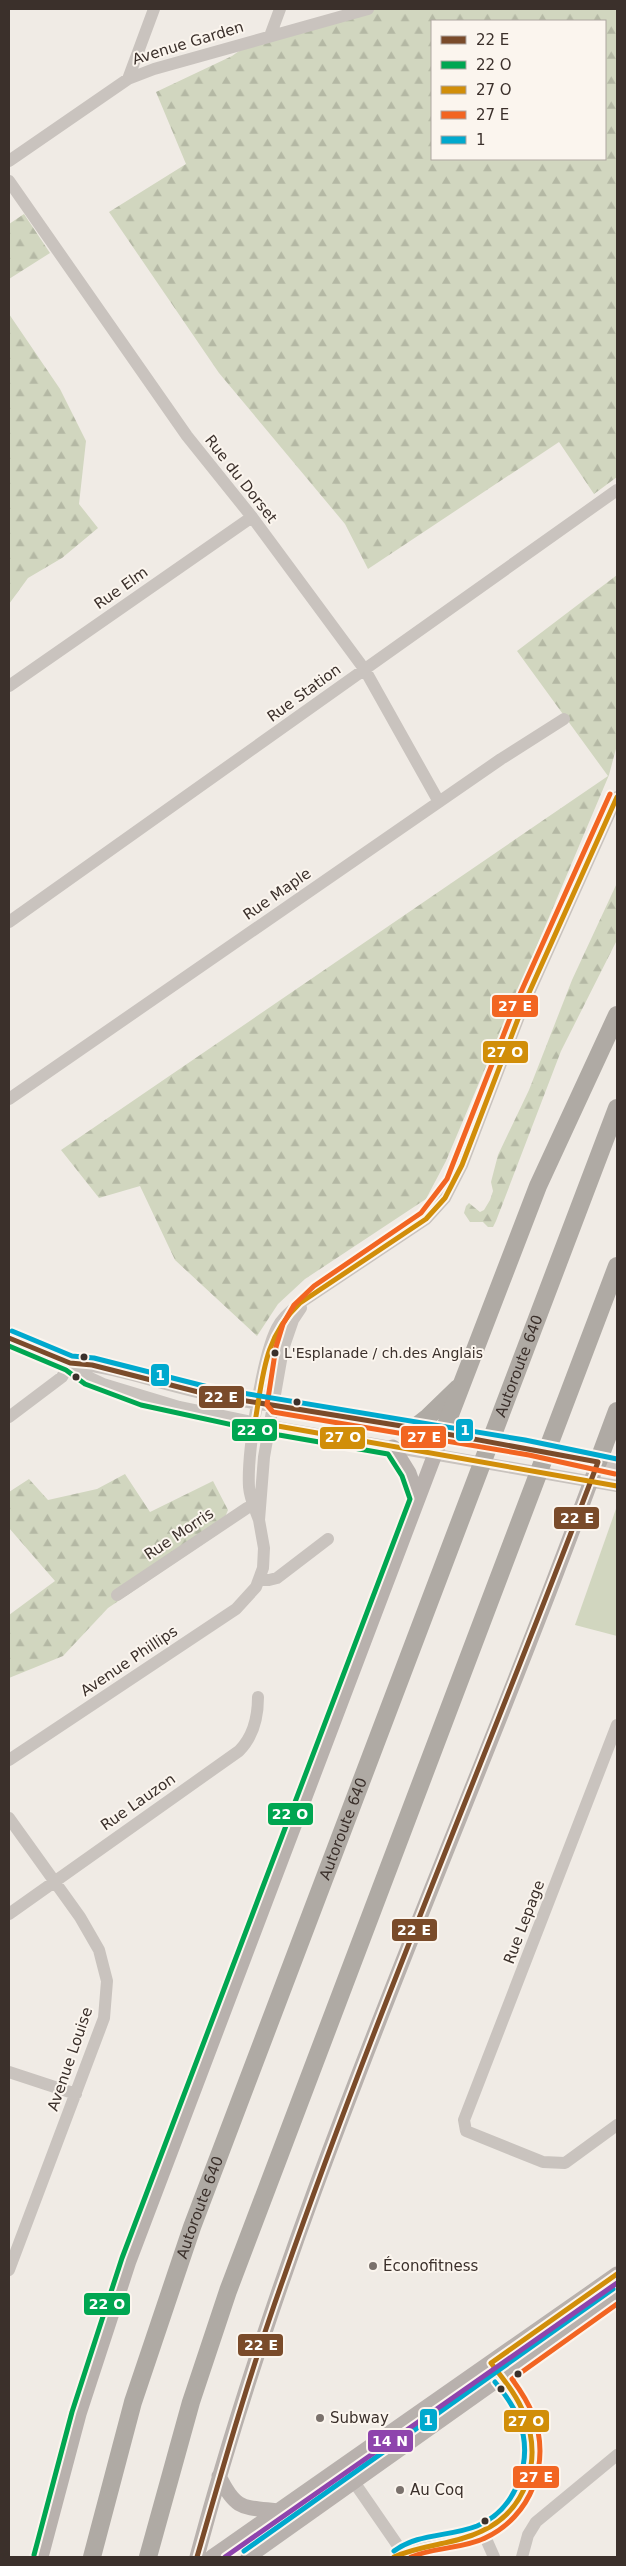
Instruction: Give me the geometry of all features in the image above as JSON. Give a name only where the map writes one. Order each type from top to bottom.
[{"type":"highway","points":[[443,1433],[538,1186],[617,1015]]},
{"type":"highway","name":"Autoroute 640","points":[[92,2557],[136,2394],[192,2227],[617,1108]]},
{"type":"highway","points":[[148,2557],[179,2440],[222,2309],[617,1266]]},
{"type":"highway","points":[[414,1428],[428,1417],[462,1383]]},
{"type":"highway","points":[[598,1462],[617,1411]]},
{"type":"main road","points":[[41,2557],[79,2414],[132,2252],[443,1433]]},
{"type":"main road","points":[[393,1447],[410,1473],[418,1499]]},
{"type":"main road","points":[[197,2557],[219,2476],[256,2356],[295,2244],[428,1896],[598,1462]]},
{"type":"main road","points":[[212,2557],[617,2274]]},
{"type":"main road","points":[[248,2557],[617,2295]]},
{"type":"main road","points":[[219,2476],[228,2493],[237,2503],[252,2509],[279,2511]]},
{"type":"street","points":[[128,79],[154,9]]},
{"type":"street","points":[[270,36],[280,9]]},
{"type":"street","name":"Avenue Garden","points":[[9,160],[128,79],[154,69],[368,9]]},
{"type":"street","name":"Rue du Dorset","points":[[9,181],[188,436],[252,517],[365,670],[439,802]]},
{"type":"street","name":"Rue Station","points":[[9,922],[617,490]]},
{"type":"street","name":"Rue Elm","points":[[9,686],[252,517]]},
{"type":"street","name":"Rue Maple","points":[[9,1098],[439,802],[564,719]]},
{"type":"street","points":[[318,1292],[426,1219],[449,1191],[462,1165],[525,1001],[617,796]]},
{"type":"street","name":"Avenue Phillips","points":[[9,1760],[236,1609],[249,1596],[259,1580],[264,1554],[256,1503],[250,1490],[249,1467],[267,1355],[277,1327],[292,1310],[318,1292]]},
{"type":"street","name":"Avenue Phillips","points":[[256,1503],[283,1348],[290,1327],[300,1310],[318,1292]]},
{"type":"street","points":[[9,1338],[70,1363],[88,1377],[127,1392],[188,1409],[270,1426],[617,1486]]},
{"type":"street","points":[[70,1363],[92,1365],[216,1396],[443,1433],[617,1466]]},
{"type":"street","points":[[9,1416],[62,1377],[70,1363]]},
{"type":"street","name":"Rue Morris","points":[[117,1594],[256,1503]]},
{"type":"street","points":[[259,1580],[277,1578],[328,1538]]},
{"type":"street","name":"Rue Lauzon","points":[[9,1914],[239,1751],[247,1741],[253,1727],[258,1697]]},
{"type":"street","name":"Rue Lepage","points":[[617,1725],[464,2120],[466,2131],[543,2162],[565,2163],[617,2125]]},
{"type":"street","name":"Avenue Louise","points":[[9,1818],[55,1882],[99,1950],[107,1981],[104,2018],[9,2270]]},
{"type":"street","points":[[9,2072],[76,2094]]},
{"type":"street","points":[[354,2482],[398,2556],[483,2532],[507,2515],[520,2499],[529,2478],[532,2443],[527,2420],[491,2363]]},
{"type":"street","points":[[522,2557],[528,2535],[536,2522],[617,2455]]},
{"type":"street","points":[[483,2532],[494,2557]]},
{"type":"green space","points":[[350,9],[617,9],[617,477],[594,494],[559,442],[368,569],[345,524],[219,373],[109,212],[186,164],[156,92],[232,56],[266,32]]},
{"type":"green space","points":[[24,214],[50,253],[9,279],[9,224]]},
{"type":"green space","points":[[9,314],[60,389],[86,441],[79,504],[98,528],[62,558],[28,578],[9,604]]},
{"type":"green space","points":[[617,575],[617,745],[609,775],[446,1161],[426,1199],[305,1279],[278,1304],[257,1336],[175,1260],[140,1186],[99,1198],[61,1150],[608,776],[517,651]]},
{"type":"green space","points":[[617,883],[617,940],[561,1051],[496,1221],[493,1227],[488,1227],[483,1222],[470,1222],[464,1213],[466,1206],[469,1203],[480,1212],[484,1210],[490,1200],[493,1191],[491,1182],[498,1155],[529,1090],[572,980]]},
{"type":"green space","points":[[125,1474],[150,1512],[213,1481],[228,1510],[218,1534],[108,1608],[63,1656],[9,1678],[9,1615],[55,1581],[9,1528],[9,1492],[29,1479],[48,1500],[97,1489]]},
{"type":"green space","points":[[617,1506],[617,1636],[575,1625]]},
{"type":"transit line","points":[[610,794],[516,1003],[447,1179],[421,1213],[314,1286],[294,1305],[283,1324],[276,1347],[267,1405],[273,1412],[529,1455],[615,1474]]},
{"type":"transit line","points":[[617,797],[523,1006],[462,1165],[445,1198],[426,1219],[300,1303],[288,1316],[279,1329],[267,1358],[255,1422],[617,1486]]},
{"type":"transit line","name":"1","points":[[12,1331],[72,1356],[94,1358],[212,1388],[525,1440],[617,1459]]},
{"type":"transit line","points":[[9,1338],[70,1363],[92,1365],[210,1395],[414,1428],[598,1462],[359,2072],[321,2174],[260,2346],[197,2557]]},
{"type":"transit line","points":[[9,1346],[66,1370],[85,1384],[141,1405],[279,1435],[388,1454],[402,1476],[410,1499],[122,2258],[72,2412],[34,2555]]},
{"type":"transit line","points":[[394,2557],[416,2549],[471,2536],[498,2522],[510,2510],[520,2497],[527,2482],[532,2448],[529,2431],[518,2400],[491,2363],[617,2274]]},
{"type":"transit line","points":[[225,2557],[617,2283]]},
{"type":"transit line","name":"1","points":[[244,2551],[613,2289]]},
{"type":"transit line","points":[[411,2557],[429,2551],[476,2542],[501,2529],[515,2517],[533,2486],[538,2469],[540,2451],[533,2415],[524,2396],[512,2379],[617,2304]]},
{"type":"transit line","name":"1","points":[[394,2551],[413,2541],[477,2526],[503,2508],[512,2496],[519,2482],[523,2467],[523,2435],[514,2410],[495,2382]]},
{"type":"place","name":"L'Esplanade / ch.des Anglais","points":[[275,1353]]},
{"type":"place","name":"Éconofitness","points":[[373,2266]]},
{"type":"place","name":"Subway","points":[[320,2418]]},
{"type":"place","name":"Au Coq","points":[[400,2490]]}]
